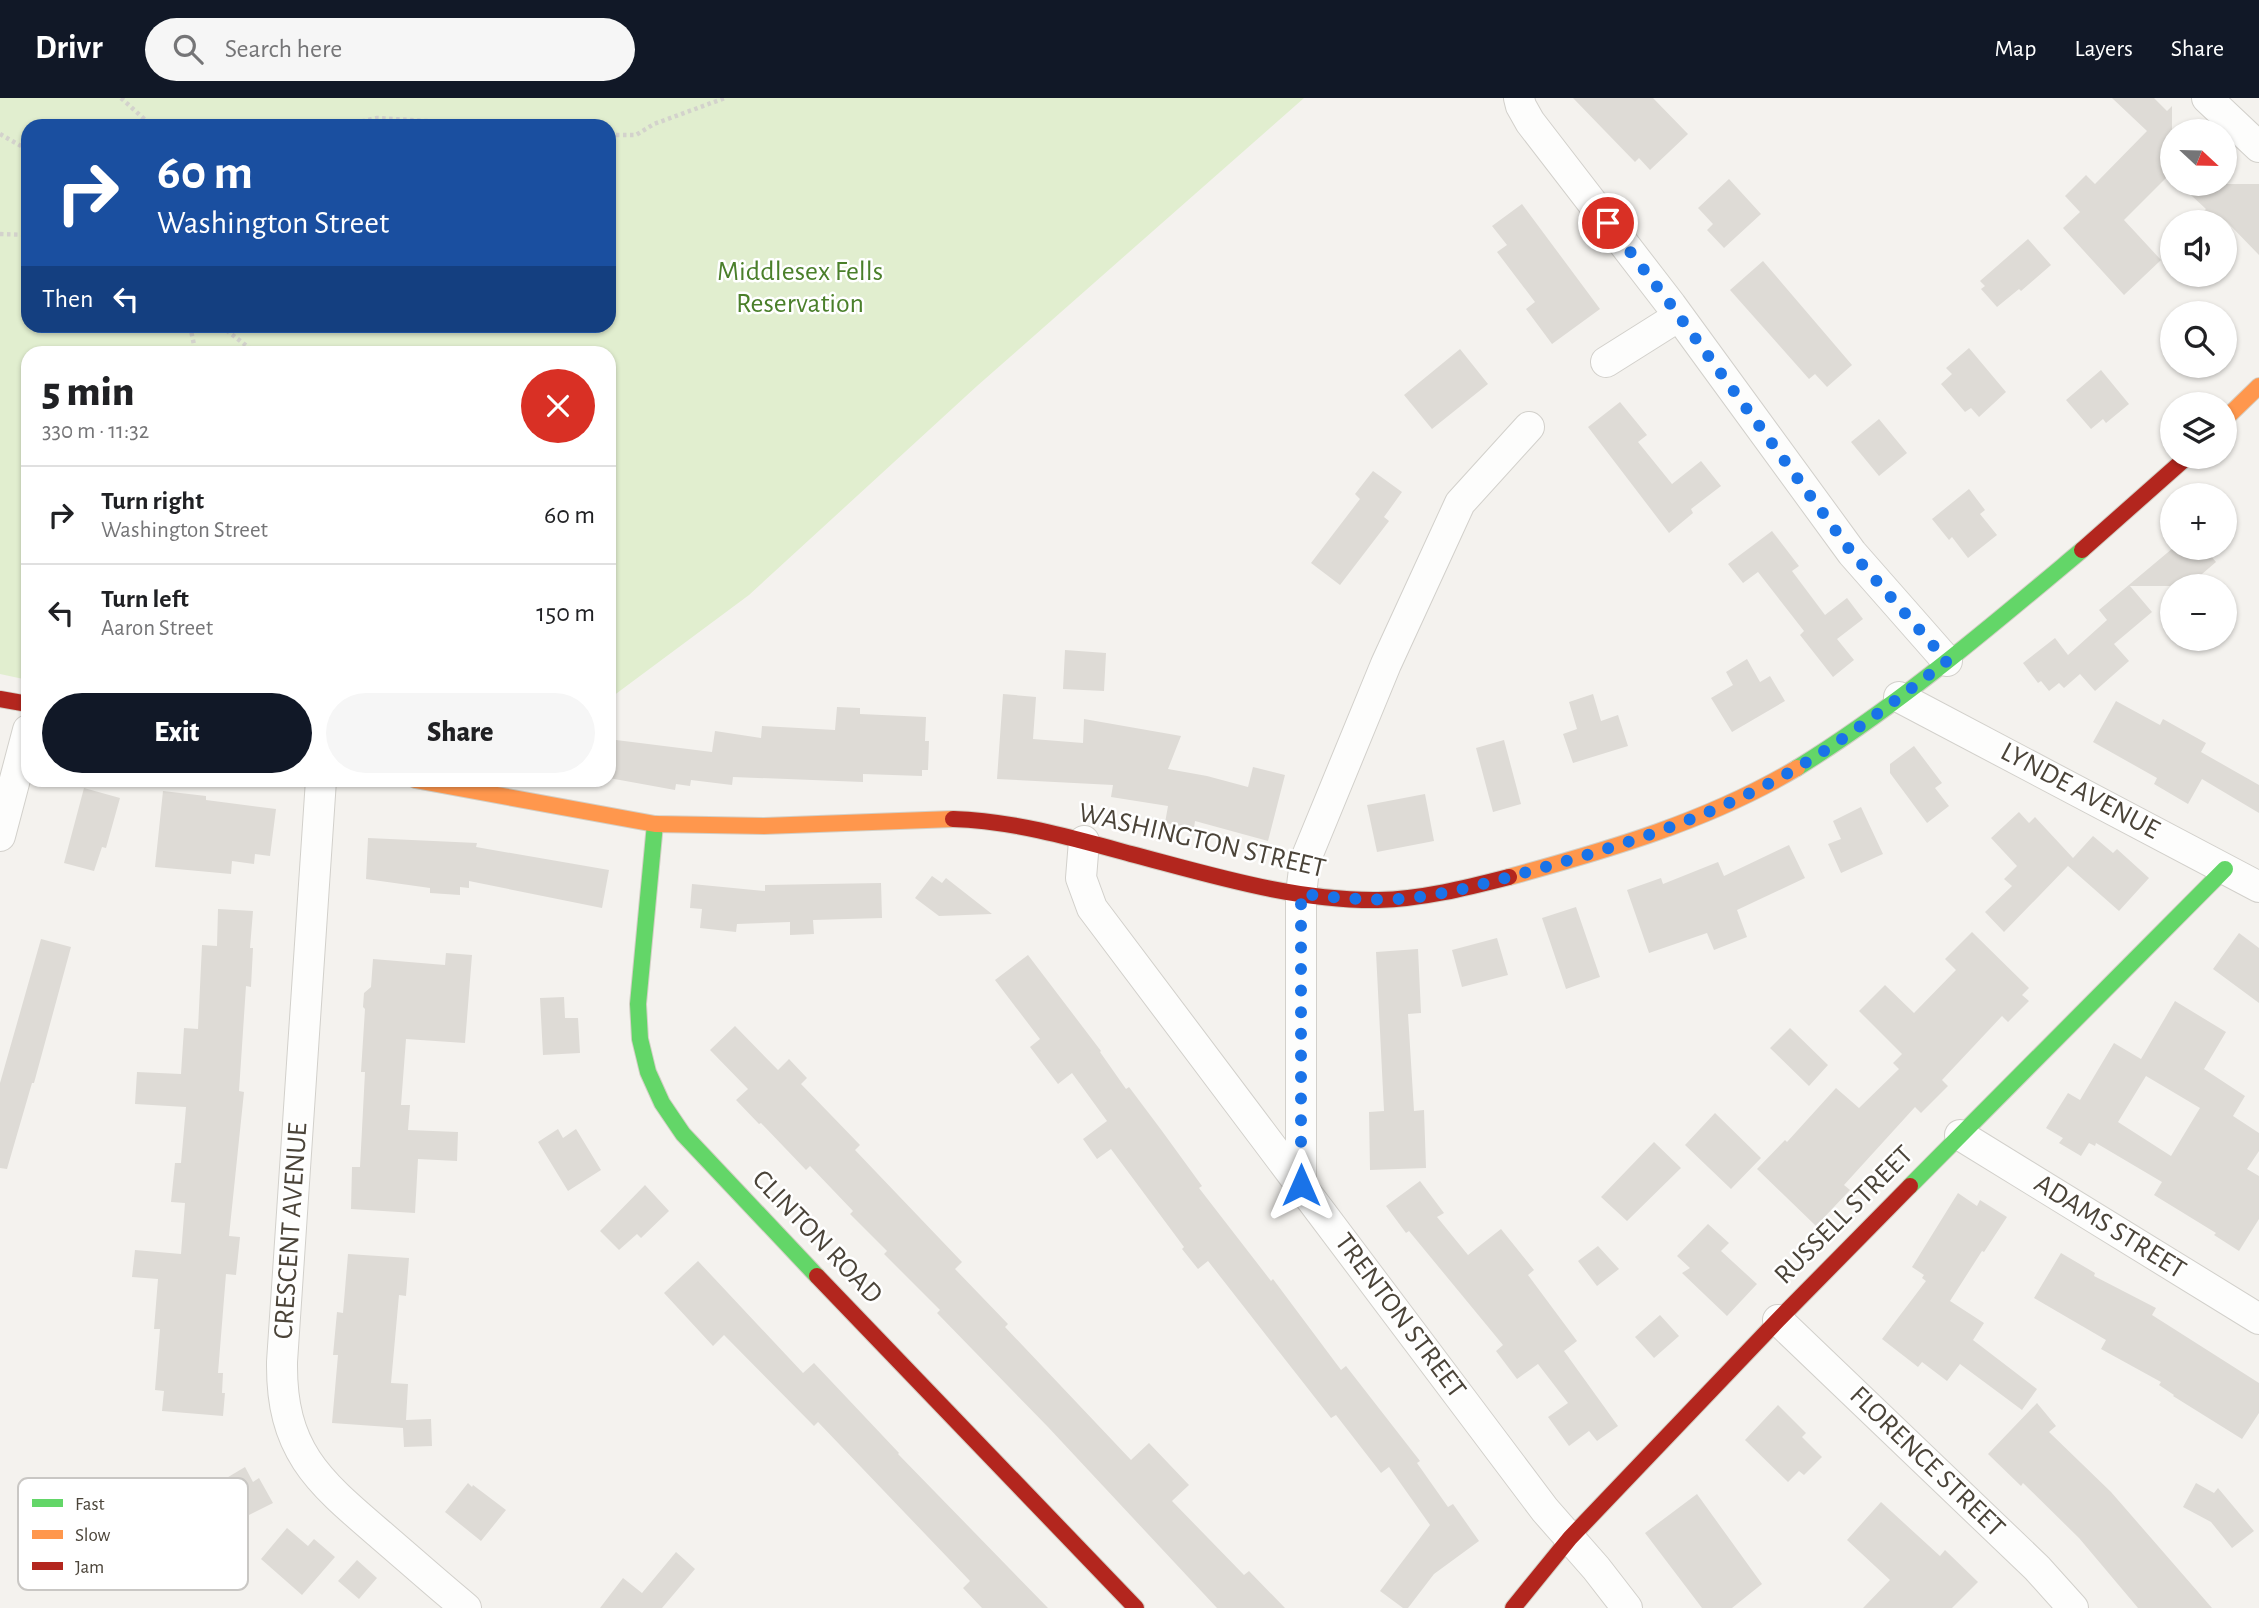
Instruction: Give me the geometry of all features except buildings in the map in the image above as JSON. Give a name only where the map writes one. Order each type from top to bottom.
[{"type":"main road","points":[[2237,407],[2259,386]]},
{"type":"main road","name":"WASHINGTON STREET","points":[[453,787],[655,824],[710,827],[964,820],[1023,827],[1247,884],[1301,894],[1374,900],[1437,895],[1567,861],[1675,825],[1763,786],[1840,740],[1947,661],[2104,533],[2174,469]]},
{"type":"main road","points":[[0,699],[21,703]]},
{"type":"main road","name":"CLINTON ROAD","points":[[655,824],[638,1021],[648,1072],[662,1103],[703,1157],[1136,1608]]},
{"type":"main road","name":"RUSSELL STREET","points":[[1513,1608],[1570,1538],[1778,1320],[2225,869]]},
{"type":"street","points":[[1519,98],[1530,122],[1679,316],[1852,553],[1947,661]]},
{"type":"street","points":[[2207,98],[2259,147]]},
{"type":"street","points":[[1606,362],[1679,316]]},
{"type":"street","points":[[1301,1185],[1301,894],[1305,861],[1386,664],[1461,503],[1529,428]]},
{"type":"street","name":"LYNDE AVENUE","points":[[1899,697],[2259,887]]},
{"type":"street","points":[[0,836],[21,756]]},
{"type":"street","name":"CRESCENT AVENUE","points":[[321,787],[282,1362],[287,1416],[300,1449],[320,1480],[466,1608]]},
{"type":"street","name":"TRENTON STREET","points":[[1084,841],[1081,856],[1082,878],[1092,908],[1545,1510],[1627,1608]]},
{"type":"street","name":"ADAMS STREET","points":[[1960,1135],[2259,1319]]},
{"type":"street","name":"FLORENCE STREET","points":[[1778,1320],[2037,1568],[2073,1608]]},
{"type":"path","points":[[121,98],[144,119]]},
{"type":"path","points":[[616,135],[636,135],[654,124],[725,98]]},
{"type":"path","points":[[372,119],[393,119]]},
{"type":"path","points":[[0,134],[21,146]]},
{"type":"path","points":[[0,234],[21,235]]},
{"type":"path","points":[[230,333],[247,346]]},
{"type":"green space","name":"Middlesex Fells Reservation","points":[[0,98],[1304,98],[977,386],[749,595],[616,694],[616,346],[21,346],[21,678],[0,674]]},
{"type":"traffic: fast","points":[[1797,768],[1908,692],[2082,550]]},
{"type":"traffic: fast","points":[[655,824],[638,1004],[640,1039],[648,1072],[662,1103],[683,1134],[817,1276]]},
{"type":"traffic: fast","points":[[1910,1186],[2225,869]]},
{"type":"traffic: slow","points":[[2237,407],[2259,386]]},
{"type":"traffic: slow","points":[[1509,877],[1620,845],[1693,819],[1797,768]]},
{"type":"traffic: slow","points":[[453,787],[655,824],[764,826],[953,819]]},
{"type":"traffic: jam","points":[[2082,550],[2173,469]]},
{"type":"traffic: jam","points":[[0,699],[21,703]]},
{"type":"traffic: jam","points":[[953,819],[1043,831],[1222,878],[1315,896],[1378,900],[1411,898],[1509,877]]},
{"type":"traffic: jam","points":[[1513,1608],[1570,1538],[1910,1186]]},
{"type":"traffic: jam","points":[[817,1276],[1136,1608]]},
{"type":"route","points":[[1301,1185],[1301,894],[1374,900],[1437,895],[1567,861],[1675,825],[1720,807],[1802,764],[1840,740],[1947,661],[1852,553],[1608,223]]}]
